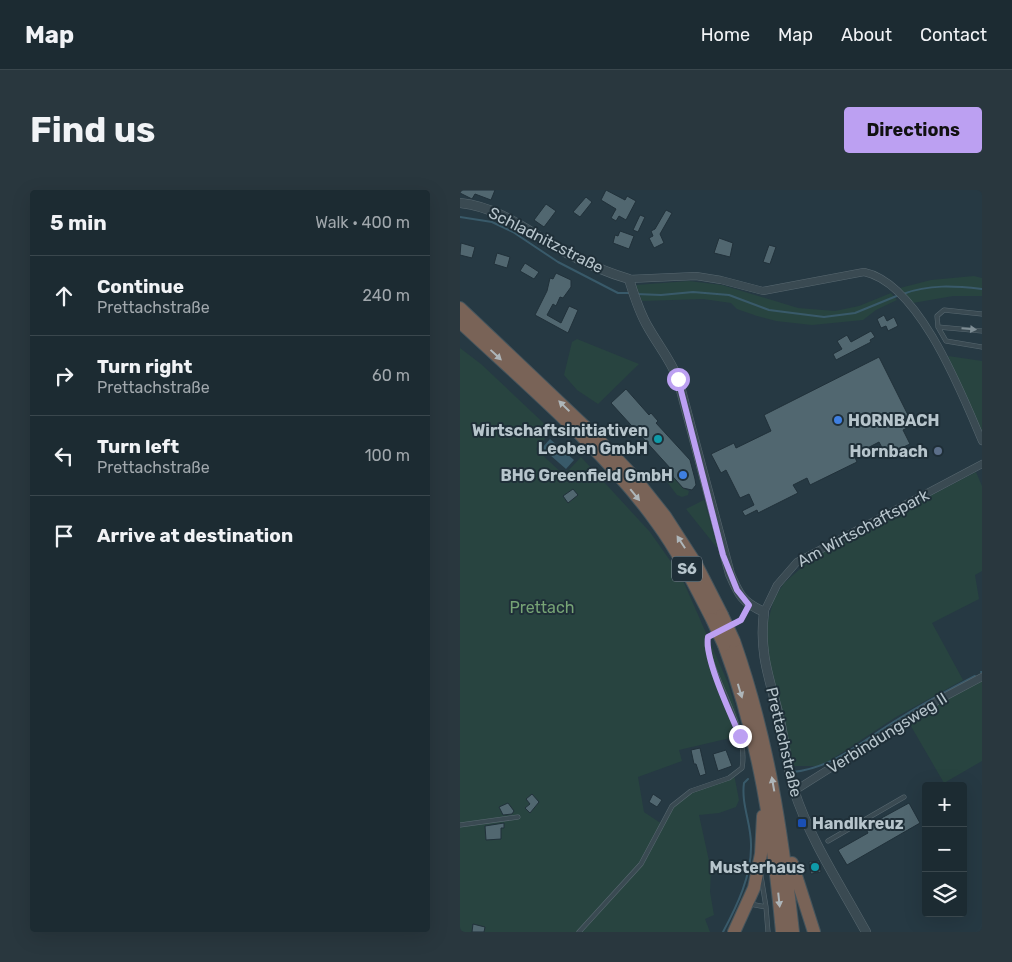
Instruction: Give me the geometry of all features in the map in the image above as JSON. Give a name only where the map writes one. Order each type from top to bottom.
[{"type":"highway","name":"S6","points":[[460,308],[634,477],[665,516],[696,564],[758,714],[771,768],[782,832],[793,932]]},
{"type":"highway","name":"S6","points":[[460,322],[589,445],[626,484],[657,523],[717,617]]},
{"type":"highway","name":"S6","points":[[729,643],[766,799],[782,932]]},
{"type":"highway","points":[[734,932],[748,904],[759,869],[762,818],[766,799]]},
{"type":"highway","points":[[782,832],[814,932]]},
{"type":"street","name":"Schladnitzstraße","points":[[460,203],[479,206],[504,215],[581,260],[604,272],[630,282],[696,276],[721,280],[763,291],[864,272],[878,275],[897,292],[934,338],[949,364],[982,441]]},
{"type":"street","points":[[630,282],[648,328],[668,357],[678,379],[723,555],[737,590],[749,605],[764,612]]},
{"type":"street","name":"Am Wirtschaftspark","points":[[764,612],[777,585],[797,562],[982,464]]},
{"type":"street","name":"Prettachstraße","points":[[764,612],[761,636],[763,656],[779,717],[794,791],[803,816],[866,932]]},
{"type":"street","name":"Verbindungsweg II","points":[[794,791],[937,701],[982,677]]},
{"type":"lane","points":[[982,314],[944,310],[936,316],[938,327],[946,341],[982,347]]},
{"type":"lane","points":[[938,327],[982,331]]},
{"type":"lane","points":[[579,932],[641,864],[672,806],[690,791],[728,778],[742,768],[744,755],[740,736],[707,646],[708,637],[741,620],[749,605]]},
{"type":"lane","points":[[828,841],[904,797]]},
{"type":"lane","points":[[460,825],[518,817]]},
{"type":"lane","points":[[759,869],[766,907],[768,932]]},
{"type":"lane","points":[[748,904],[766,907]]},
{"type":"green space","points":[[974,276],[982,278],[982,296],[953,296],[913,303],[900,288],[931,280]]},
{"type":"green space","points":[[689,281],[722,285],[798,308],[835,311],[859,306],[891,293],[897,300],[876,310],[863,320],[812,325],[776,321],[737,309],[731,303],[703,299],[642,301],[636,285]]},
{"type":"green space","points":[[577,339],[639,364],[598,404],[577,390],[564,375],[572,342]]},
{"type":"green space","name":"Prettach","points":[[460,348],[481,364],[552,431],[536,449],[564,475],[581,457],[650,532],[681,576],[728,683],[743,735],[679,750],[682,761],[638,777],[644,812],[662,824],[672,806],[691,791],[734,774],[739,800],[736,807],[719,813],[699,815],[711,870],[710,892],[714,915],[705,919],[710,932],[460,932]]},
{"type":"green space","points":[[948,356],[982,361],[982,435]]},
{"type":"green space","points":[[668,472],[683,488],[689,491],[688,495],[682,497],[677,495],[664,478]]},
{"type":"green space","points":[[976,472],[982,486],[982,571],[975,575],[979,599],[932,623],[963,680],[896,717],[829,761],[818,766],[793,766],[768,662],[766,628],[774,599],[784,583],[815,556]]},
{"type":"green space","points":[[704,500],[718,549],[686,509]]},
{"type":"green space","points":[[982,679],[982,761],[946,782],[943,782],[908,721]]},
{"type":"water","points":[[550,439],[574,460],[566,469],[542,448]]},
{"type":"building","points":[[460,190],[495,190],[491,200],[475,194],[472,199],[460,193]]},
{"type":"building","points":[[606,190],[625,200],[627,196],[636,201],[626,220],[619,216],[616,221],[611,218],[616,209],[601,200]]},
{"type":"building","points":[[586,197],[592,202],[580,217],[573,212]]},
{"type":"building","points":[[546,204],[556,211],[544,227],[534,220]]},
{"type":"building","points":[[666,210],[672,213],[660,234],[664,243],[654,248],[649,238],[653,236],[651,231],[655,229]]},
{"type":"building","points":[[640,215],[645,217],[638,232],[633,230]]},
{"type":"building","points":[[620,231],[634,236],[629,249],[613,243],[615,235],[618,236]]},
{"type":"building","points":[[719,238],[733,243],[730,257],[714,253]]},
{"type":"building","points":[[461,243],[475,247],[472,258],[460,255]]},
{"type":"building","points":[[769,245],[776,247],[770,264],[763,262]]},
{"type":"building","points":[[497,253],[510,257],[507,268],[494,264]]},
{"type":"building","points":[[525,263],[539,272],[534,279],[520,271]]},
{"type":"building","points":[[556,273],[571,280],[571,287],[563,298],[560,297],[556,306],[553,304],[547,315],[561,323],[569,306],[578,310],[568,333],[535,315],[547,291],[550,278],[553,279]]},
{"type":"building","points":[[884,315],[887,321],[894,317],[898,326],[888,331],[886,326],[881,328],[877,319]]},
{"type":"building","points":[[871,331],[875,337],[870,340],[871,342],[836,360],[833,354],[842,349],[837,341],[847,335],[851,342]]},
{"type":"building","name":"HORNBACH","points":[[879,357],[913,425],[903,430],[910,444],[886,455],[879,442],[854,455],[857,462],[810,485],[807,478],[793,485],[798,493],[758,513],[757,510],[745,516],[742,511],[754,505],[749,494],[740,498],[726,470],[721,473],[711,454],[734,443],[736,448],[771,431],[764,415]]},
{"type":"building","name":"Wirtschaftsinitiativen Leoben GmbH","points":[[626,389],[649,415],[651,413],[658,421],[656,423],[690,460],[696,485],[692,490],[683,488],[667,470],[671,469],[611,403]]},
{"type":"building","points":[[573,489],[578,495],[568,503],[563,496]]},
{"type":"building","points":[[700,748],[706,774],[700,776],[696,764],[694,764],[691,750]]},
{"type":"building","points":[[726,750],[732,766],[718,771],[713,754]]},
{"type":"building","points":[[532,794],[539,802],[530,813],[525,808],[530,804],[526,799]]},
{"type":"building","points":[[653,794],[662,800],[657,807],[649,802]]},
{"type":"building","points":[[508,803],[514,811],[512,814],[503,815],[499,807]]},
{"type":"building","points":[[909,803],[920,823],[847,865],[838,850],[868,833],[865,827]]},
{"type":"building","points":[[504,823],[504,828],[501,828],[501,839],[486,840],[485,826]]},
{"type":"building","name":"Musterhaus","points":[[819,861],[821,872],[811,874],[809,862]]},
{"type":"building","points":[[473,924],[485,927],[484,932],[472,932]]},
{"type":"waterway","points":[[460,217],[492,222],[513,232],[558,262],[618,293],[631,293]]},
{"type":"waterway","points":[[903,294],[932,287],[982,289]]},
{"type":"waterway","points":[[636,294],[661,295],[693,292],[729,295],[769,310],[824,317],[855,313],[899,295]]},
{"type":"waterway","points":[[793,772],[821,765],[834,759],[915,709],[975,676]]},
{"type":"waterway","points":[[723,932],[738,901],[746,879],[751,856],[751,836],[743,791],[744,783],[748,779]]},
{"type":"place","name":"HORNBACH","points":[[838,420]]},
{"type":"place","name":"Wirtschaftsinitiativen Leoben GmbH","points":[[658,439]]},
{"type":"place","name":"Hornbach","points":[[938,451]]},
{"type":"place","name":"BHG Greenfield GmbH","points":[[683,475]]},
{"type":"place","name":"Handlkreuz","points":[[802,823]]},
{"type":"place","name":"Musterhaus","points":[[815,867]]},
{"type":"route","points":[[678,379],[723,555],[741,598],[749,605],[741,620],[708,637],[707,640],[709,656],[740,736]]}]
